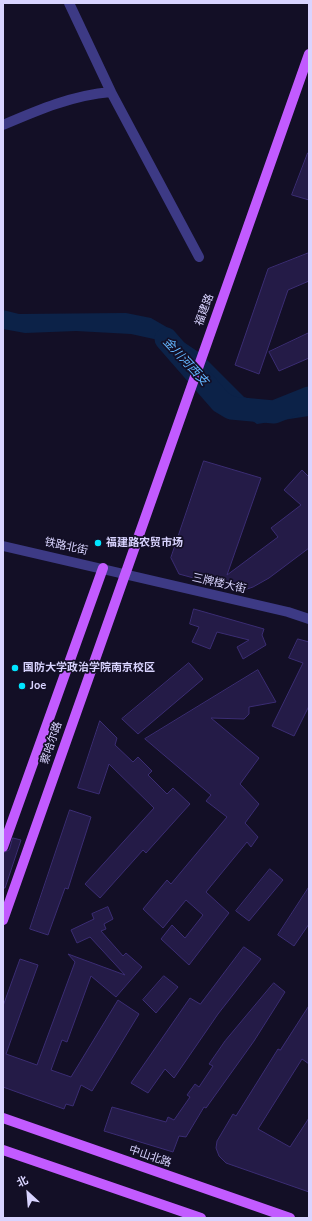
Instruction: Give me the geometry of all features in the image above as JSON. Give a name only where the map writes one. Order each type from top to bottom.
[{"type":"main road","name":"福建路","points":[[124,574],[309,54]]},
{"type":"main road","name":"察哈尔路","points":[[3,847],[103,568]]},
{"type":"main road","name":"察哈尔路","points":[[3,920],[124,574]]},
{"type":"main road","name":"中山北路","points":[[3,1118],[290,1218]]},
{"type":"main road","points":[[3,1150],[201,1218]]},
{"type":"street","points":[[69,3],[111,92],[199,257]]},
{"type":"street","points":[[3,125],[44,107],[92,93],[111,92]]},
{"type":"street","name":"铁路北街","points":[[3,546],[124,574]]},
{"type":"street","name":"三牌楼大街","points":[[124,574],[288,612],[309,619]]},
{"type":"water","points":[[3,310],[19,314],[126,313],[151,318],[170,329],[182,341],[200,353],[244,397],[262,403],[290,400],[309,393],[309,416],[257,424],[220,398],[195,368],[173,353],[163,341],[131,334],[76,331],[25,333],[3,329]]},
{"type":"building","points":[[309,153],[309,200],[292,195]]},
{"type":"building","points":[[309,253],[309,281],[288,290],[259,374],[235,365],[268,269]]},
{"type":"building","points":[[309,333],[309,358],[279,371],[269,352]]},
{"type":"building","points":[[204,461],[261,478],[227,575],[278,537],[271,528],[301,505],[284,490],[302,470],[309,477],[309,548],[269,578],[253,587],[241,591],[179,574],[171,558]]},
{"type":"building","points":[[194,609],[264,629],[262,635],[266,645],[243,659],[237,647],[249,640],[217,632],[210,649],[192,642],[199,627],[190,624]]},
{"type":"building","points":[[298,639],[309,642],[309,706],[294,736],[272,726],[303,663],[289,658]]},
{"type":"building","points":[[189,663],[203,679],[138,734],[122,719]]},
{"type":"building","points":[[258,670],[276,702],[249,707],[249,714],[244,719],[211,718],[259,758],[240,784],[259,804],[245,823],[258,837],[251,847],[247,842],[206,892],[229,913],[189,965],[161,939],[172,925],[185,938],[203,915],[186,900],[163,928],[143,909],[167,880],[171,884],[227,817],[206,801],[211,795],[145,739]]},
{"type":"building","points":[[100,721],[117,738],[115,745],[133,762],[138,757],[152,771],[148,775],[167,794],[173,788],[190,804],[146,853],[143,850],[100,898],[85,884],[154,808],[109,764],[99,794],[78,788]]},
{"type":"building","points":[[70,810],[91,817],[68,889],[65,888],[48,935],[30,929]]},
{"type":"building","points":[[13,838],[21,840],[5,888],[3,888],[3,853],[9,850]]},
{"type":"building","points":[[270,869],[283,880],[249,921],[236,911]]},
{"type":"building","points":[[309,887],[309,924],[294,946],[278,935]]},
{"type":"building","points":[[108,907],[113,919],[104,924],[106,929],[101,931],[123,956],[126,953],[142,967],[116,997],[91,976],[67,1042],[62,1040],[51,1070],[71,1077],[118,1000],[139,1014],[92,1091],[81,1085],[73,1106],[66,1104],[64,1109],[3,1087],[3,1006],[20,959],[38,965],[6,1054],[37,1065],[75,962],[68,954],[125,975],[90,937],[77,943],[71,930],[94,919],[92,914]]},
{"type":"building","points":[[244,947],[261,959],[218,1014],[174,1078],[165,1069],[148,1093],[131,1083],[190,998],[200,1004]]},
{"type":"building","points":[[164,976],[178,987],[156,1013],[143,1000]]},
{"type":"building","points":[[274,983],[285,992],[254,1041],[206,1108],[204,1107],[186,1137],[179,1136],[173,1152],[104,1131],[112,1107],[166,1122],[168,1117],[174,1120],[190,1097],[187,1095],[195,1084],[199,1087],[213,1066],[209,1064],[225,1041]]},
{"type":"building","points":[[309,1006],[309,1064],[302,1059],[258,1129],[290,1147],[309,1118],[309,1192],[226,1163],[219,1156],[216,1148],[217,1141],[233,1114],[236,1116],[278,1049],[280,1050]]},
{"type":"waterway","name":"金川河西支","points":[[166,339],[221,402],[231,408],[274,412],[309,398]]},
{"type":"place","name":"福建路农贸市场","points":[[98,543]]},
{"type":"place","name":"国防大学政治学院南京校区","points":[[15,668]]},
{"type":"place","name":"Joe","points":[[22,686]]}]
